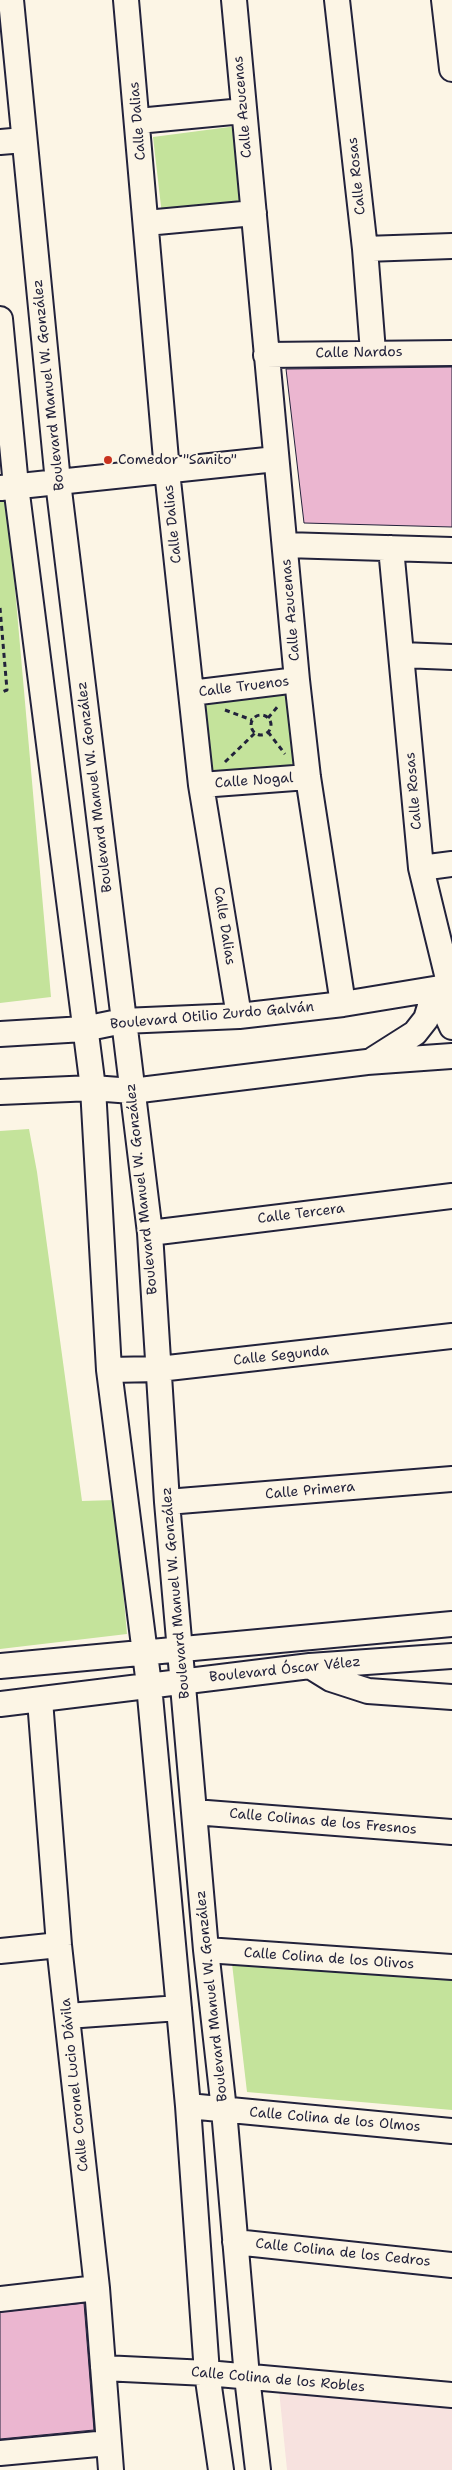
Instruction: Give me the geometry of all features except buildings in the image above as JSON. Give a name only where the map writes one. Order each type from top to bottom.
[{"type":"street","name":"Boulevard Manuel W. González","points":[[11,0],[58,482],[150,1233],[167,1502],[206,1950],[224,2110],[247,2377],[258,2470]]},
{"type":"street","name":"Calle Dalias","points":[[126,0],[167,471],[201,785],[239,1016]]},
{"type":"street","name":"Calle Azucenas","points":[[234,0],[276,460],[286,544],[297,680],[308,777],[343,1004]]},
{"type":"street","name":"Calle Rosas","points":[[337,0],[365,250],[374,352]]},
{"type":"street","points":[[447,15],[452,68]]},
{"type":"street","points":[[138,121],[243,111]]},
{"type":"street","points":[[0,142],[24,140]]},
{"type":"street","points":[[146,223],[254,213]]},
{"type":"street","points":[[365,250],[452,246]]},
{"type":"street","points":[[0,319],[8,487],[93,1088],[109,1370],[146,1652],[180,2008],[207,2372],[221,2470]]},
{"type":"street","name":"Calle Nardos","points":[[266,355],[374,352],[452,353]]},
{"type":"street","points":[[8,487],[276,460]]},
{"type":"street","points":[[286,544],[452,550]]},
{"type":"street","name":"Calle Rosas","points":[[391,548],[421,868],[451,987],[443,1007],[452,1027]]},
{"type":"street","points":[[402,655],[452,657]]},
{"type":"street","name":"Calle Truenos","points":[[191,693],[297,680]]},
{"type":"street","name":"Calle Nogal","points":[[201,785],[308,777]]},
{"type":"street","points":[[421,868],[452,864]]},
{"type":"street","points":[[367,1062],[416,1033],[426,1019],[432,1004],[451,987]]},
{"type":"street","name":"Boulevard Otilio Zurdo Galván","points":[[0,1034],[84,1029],[124,1021],[239,1016],[343,1004],[451,987]]},
{"type":"street","points":[[0,1092],[93,1088],[132,1091],[367,1062],[452,1056]]},
{"type":"street","name":"Calle Tercera","points":[[150,1233],[452,1196]]},
{"type":"street","name":"Calle Segunda","points":[[109,1370],[159,1369],[452,1336]]},
{"type":"street","name":"Calle Primera","points":[[167,1502],[452,1479]]},
{"type":"street","points":[[0,1666],[452,1624]]},
{"type":"street","name":"Boulevard Óscar Vélez","points":[[0,1704],[310,1666],[452,1656]]},
{"type":"street","points":[[310,1666],[331,1680],[368,1691],[452,1697]]},
{"type":"street","name":"Calle Coronel Lucio Dávila","points":[[40,1700],[59,1946],[97,2288],[111,2470]]},
{"type":"street","name":"Calle Colinas de los Fresnos","points":[[194,1812],[452,1832]]},
{"type":"street","points":[[0,1951],[59,1946]]},
{"type":"street","name":"Calle Colina de los Olivos","points":[[206,1950],[452,1968]]},
{"type":"street","points":[[67,2016],[180,2008]]},
{"type":"street","name":"Calle Colina de los Olmos","points":[[188,2106],[452,2131]]},
{"type":"street","name":"Calle Colina de los Cedros","points":[[235,2242],[452,2265]]},
{"type":"street","points":[[0,2299],[97,2288]]},
{"type":"street","name":"Calle Colina de los Robles","points":[[103,2368],[207,2372],[452,2395]]},
{"type":"street","points":[[3,2459],[108,2443]]},
{"type":"path","points":[[0,608],[7,690],[0,692]]},
{"type":"path","points":[[259,716],[270,720],[268,732],[260,735],[255,733],[251,723],[254,718],[259,716]]},
{"type":"path","points":[[268,732],[290,760]]},
{"type":"path","points":[[223,764],[255,733]]},
{"type":"shaded area","points":[[278,2380],[452,2400],[452,2470],[287,2470]]},
{"type":"green space","points":[[237,126],[247,204],[162,215],[153,137]]},
{"type":"green space","points":[[0,498],[7,498],[51,997],[0,1003]]},
{"type":"green space","points":[[289,693],[296,767],[210,776],[203,701]]},
{"type":"green space","points":[[29,1129],[37,1172],[82,1501],[115,1500],[127,1634],[0,1649],[0,1131]]},
{"type":"green space","points":[[231,1955],[452,1974],[452,2110],[247,2092]]},
{"type":"place","name":"Comedor \"Sanito\"","points":[[108,460]]}]
